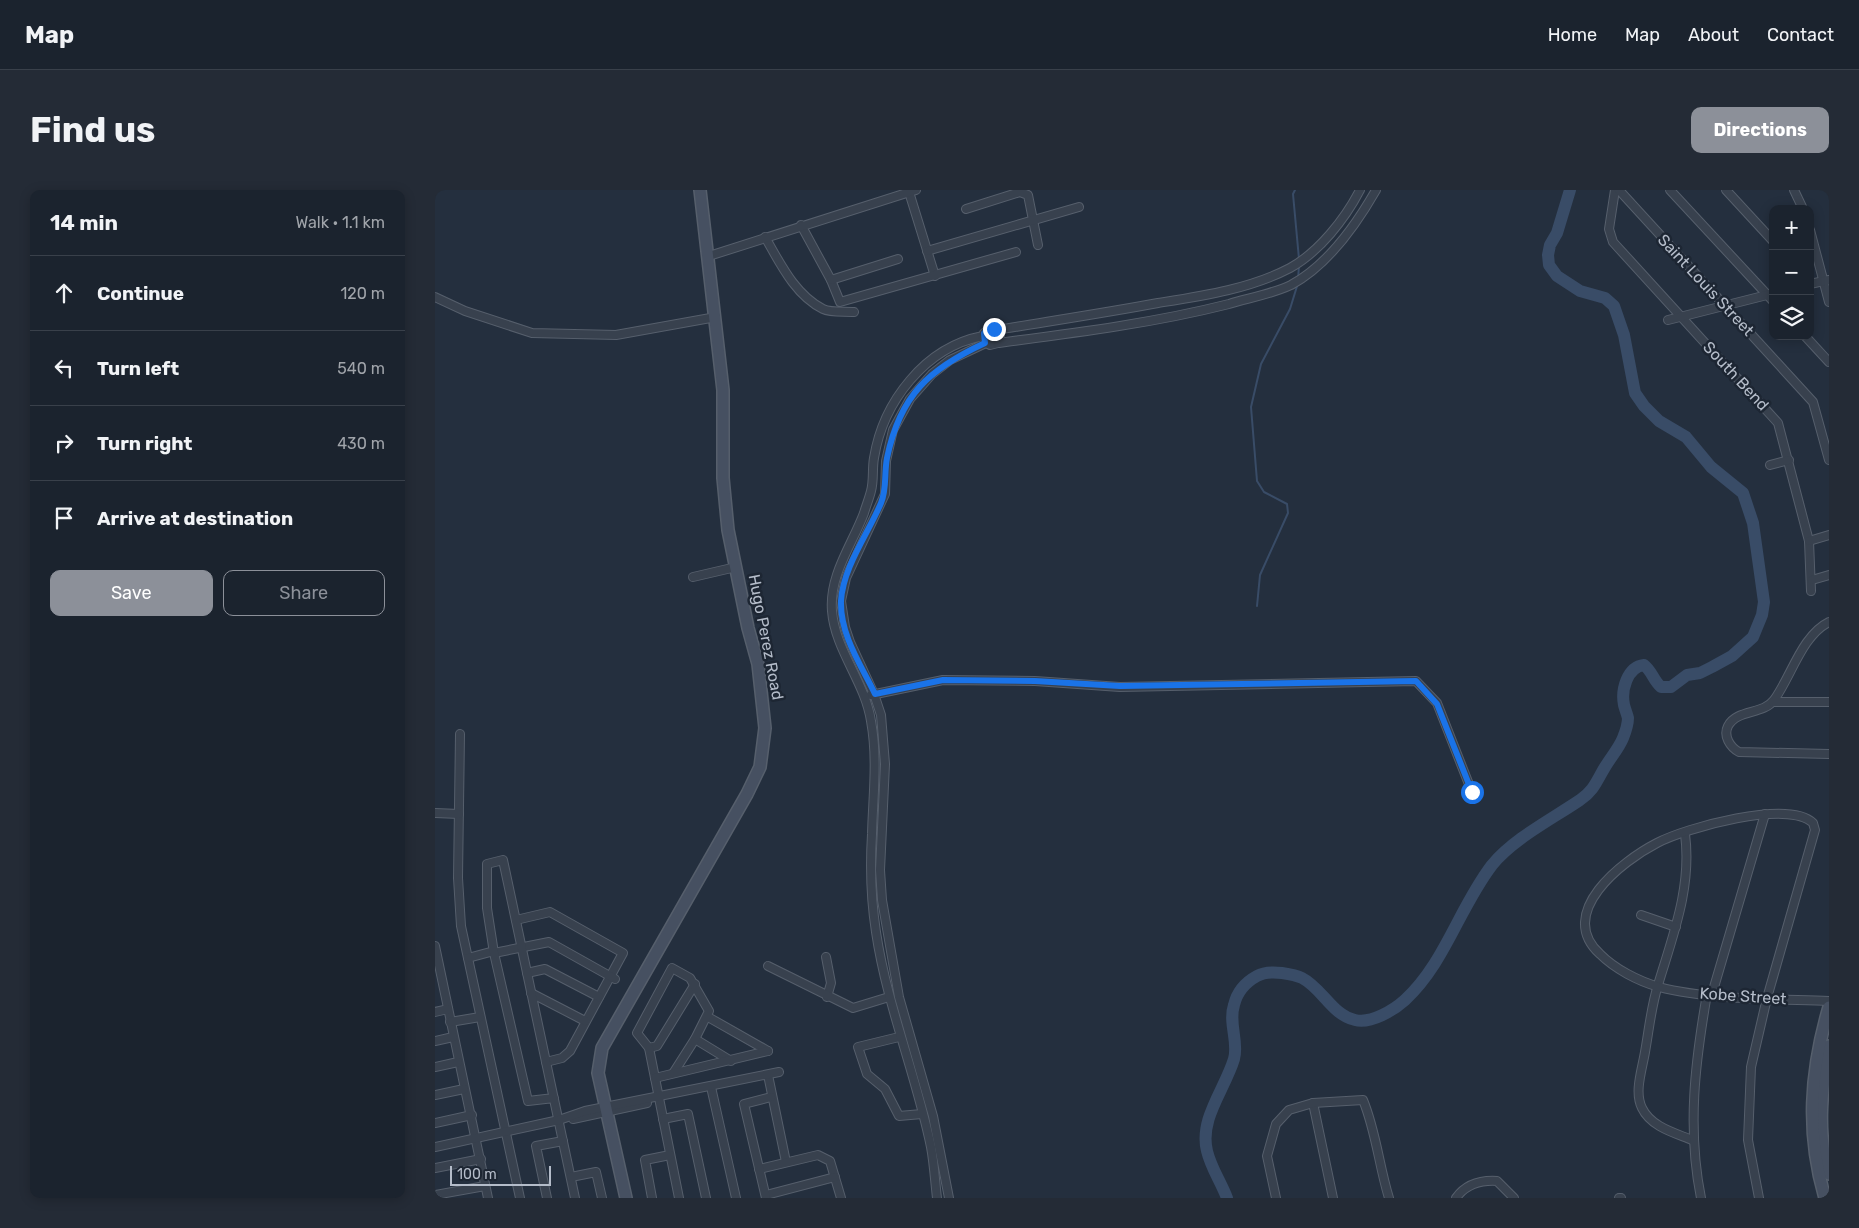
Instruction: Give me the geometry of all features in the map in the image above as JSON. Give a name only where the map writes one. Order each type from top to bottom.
[{"type":"street","name":"Hugo Perez Road","points":[[626,1198],[598,1073],[599,1061],[605,1040],[747,794],[764,750],[765,728],[758,664],[748,628],[729,530],[723,478],[723,390],[700,190]]},
{"type":"street","points":[[949,1198],[933,1116],[899,998],[882,900],[880,870],[885,764],[881,715],[875,694],[850,642],[845,627],[841,601],[846,578],[885,494],[886,461],[893,430],[910,399],[932,374],[950,360],[984,340],[988,329],[997,330],[1208,294],[1256,282],[1290,268],[1314,252],[1353,204],[1360,190]]},
{"type":"street","points":[[937,1198],[931,1147],[915,1082],[899,1037],[880,959],[872,899],[874,740],[865,697],[839,638],[832,612],[832,600],[837,574],[860,524],[871,490],[874,458],[883,424],[900,391],[917,372],[945,351],[969,340],[984,340],[991,345],[998,342],[1174,316],[1250,298],[1291,284],[1323,262],[1361,215],[1376,190]]},
{"type":"street","name":"Saint Louis Street","points":[[1617,190],[1813,402],[1829,460]]},
{"type":"street","name":"South Bend","points":[[1617,190],[1609,229],[1613,242],[1774,417],[1781,429],[1809,541],[1811,591]]},
{"type":"street","points":[[1671,190],[1769,295]]},
{"type":"street","points":[[1726,190],[1769,237]]},
{"type":"street","points":[[1794,190],[1801,205]]},
{"type":"street","points":[[709,256],[912,191],[935,276]]},
{"type":"street","points":[[966,209],[1019,192],[1028,195],[1038,245]]},
{"type":"street","points":[[927,251],[1079,207]]},
{"type":"street","points":[[801,225],[831,280],[840,302],[1016,252]]},
{"type":"street","points":[[765,237],[782,267],[803,294],[825,310],[854,312]]},
{"type":"street","points":[[1814,247],[1826,280],[1829,302]]},
{"type":"street","points":[[831,280],[897,259]]},
{"type":"street","points":[[435,297],[473,314],[532,333],[616,335],[716,317]]},
{"type":"street","points":[[1669,320],[1769,297]]},
{"type":"street","points":[[997,330],[1000,335],[998,342]]},
{"type":"street","points":[[1809,340],[1829,362]]},
{"type":"street","points":[[1771,465],[1789,460]]},
{"type":"street","points":[[1809,541],[1829,535]]},
{"type":"street","points":[[693,577],[737,567]]},
{"type":"street","points":[[1812,580],[1829,575]]},
{"type":"street","points":[[832,600],[841,601]]},
{"type":"street","points":[[1773,702],[1813,634],[1829,622]]},
{"type":"street","points":[[865,697],[943,680],[1035,681],[1120,686],[1416,681],[1437,704],[1472,792]]},
{"type":"street","points":[[1829,702],[1773,702],[1732,721],[1727,728],[1726,736],[1733,748],[1747,754],[1829,754]]},
{"type":"street","points":[[460,734],[458,878],[461,926],[520,1198]]},
{"type":"street","points":[[435,813],[459,814]]},
{"type":"street","points":[[1701,1198],[1692,1140],[1695,1063],[1709,994],[1765,814]]},
{"type":"street","name":"Kobe Street","points":[[1767,998],[1815,830],[1813,823],[1801,815],[1765,814],[1743,816],[1659,842],[1627,861],[1610,875],[1587,907],[1585,928],[1593,948],[1612,966],[1657,987],[1709,994],[1767,998],[1829,1000]]},
{"type":"street","points":[[1685,834],[1687,867],[1676,927],[1657,987],[1640,1078],[1639,1100],[1648,1118],[1665,1129],[1692,1140]]},
{"type":"street","points":[[554,1098],[528,1102],[494,952],[487,908],[487,864],[503,860],[515,920],[559,1120],[575,1198]]},
{"type":"street","points":[[515,920],[550,912],[623,953],[613,977],[599,997],[567,1055],[546,1062]]},
{"type":"street","points":[[1641,915],[1676,927]]},
{"type":"street","points":[[468,958],[549,942],[613,977]]},
{"type":"street","points":[[435,946],[488,1198]]},
{"type":"street","points":[[826,957],[831,983],[827,997]]},
{"type":"street","points":[[768,966],[827,997],[853,1008],[889,997]]},
{"type":"street","points":[[674,1072],[708,1017],[709,1011],[690,978],[672,968],[637,1033],[649,1048],[679,1198]]},
{"type":"street","points":[[527,973],[545,969],[599,997]]},
{"type":"street","points":[[435,985],[444,983]]},
{"type":"street","points":[[649,1048],[657,1046],[695,984]]},
{"type":"street","points":[[531,993],[585,1021]]},
{"type":"street","points":[[1759,1198],[1750,1158],[1748,1114],[1751,1067],[1767,998]]},
{"type":"street","points":[[1825,1198],[1814,1154],[1811,1104],[1818,1048],[1829,1008]]},
{"type":"street","points":[[435,1012],[448,1009]]},
{"type":"street","points":[[450,1022],[480,1017]]},
{"type":"street","points":[[655,1078],[768,1051],[708,1017]]},
{"type":"street","points":[[435,1041],[453,1037]]},
{"type":"street","points":[[899,1037],[858,1047],[867,1074],[885,1089],[899,1116],[922,1114]]},
{"type":"street","points":[[695,1039],[731,1061]]},
{"type":"street","points":[[1829,1046],[1821,1104],[1822,1137],[1829,1174]]},
{"type":"street","points":[[435,1067],[458,1062]]},
{"type":"street","points":[[435,1147],[606,1110],[645,1104],[659,1098],[779,1072]]},
{"type":"street","points":[[768,1075],[771,1097],[786,1162]]},
{"type":"street","points":[[711,1087],[736,1198]]},
{"type":"street","points":[[435,1095],[464,1089]]},
{"type":"street","points":[[771,1097],[744,1104],[766,1197],[835,1177]]},
{"type":"street","points":[[1277,1198],[1267,1156],[1276,1124],[1289,1110],[1313,1103],[1363,1100],[1371,1120],[1374,1142],[1389,1198]]},
{"type":"street","points":[[1313,1103],[1333,1198]]},
{"type":"street","points":[[663,1119],[688,1114],[706,1198]]},
{"type":"street","points":[[435,1123],[472,1115]]},
{"type":"street","points":[[547,1198],[536,1146],[563,1140]]},
{"type":"street","points":[[759,1169],[819,1154],[830,1161],[841,1198]]},
{"type":"street","points":[[652,1198],[645,1160],[670,1155]]},
{"type":"street","points":[[435,1168],[481,1159]]},
{"type":"street","points":[[571,1177],[597,1172],[602,1198]]},
{"type":"street","points":[[1456,1198],[1462,1190],[1482,1180],[1497,1181],[1514,1198]]},
{"type":"street","points":[[435,1196],[485,1186]]},
{"type":"waterway","points":[[1295,190],[1293,194],[1299,259]]},
{"type":"waterway","points":[[1227,1198],[1209,1157],[1205,1139],[1214,1104],[1234,1059],[1235,1046],[1232,1012],[1235,1000],[1246,984],[1257,976],[1272,972],[1297,976],[1309,982],[1340,1013],[1361,1021],[1375,1018],[1395,1008],[1419,985],[1431,969],[1470,899],[1492,865],[1522,838],[1585,797],[1592,789],[1624,736],[1628,718],[1623,693],[1629,675],[1633,670],[1644,665],[1661,687],[1671,687],[1687,675],[1700,673],[1732,656],[1753,637],[1762,615],[1764,602],[1753,523],[1743,493],[1711,467],[1686,437],[1659,421],[1644,406],[1635,393],[1624,335],[1614,306],[1605,298],[1580,291],[1557,276],[1549,265],[1550,245],[1557,233],[1570,190]]},
{"type":"waterway","points":[[1298,279],[1299,266]]},
{"type":"waterway","points":[[1257,606],[1260,575],[1288,513],[1287,504],[1264,492],[1257,481],[1251,407],[1261,364],[1290,309],[1298,283]]},
{"type":"route","points":[[994,329],[988,329],[984,333],[983,339],[985,343],[950,360],[932,374],[910,399],[893,430],[886,461],[885,494],[872,526],[846,578],[841,601],[842,614],[850,642],[875,694],[943,680],[1035,681],[1120,686],[1416,681],[1437,704],[1472,792]]}]
